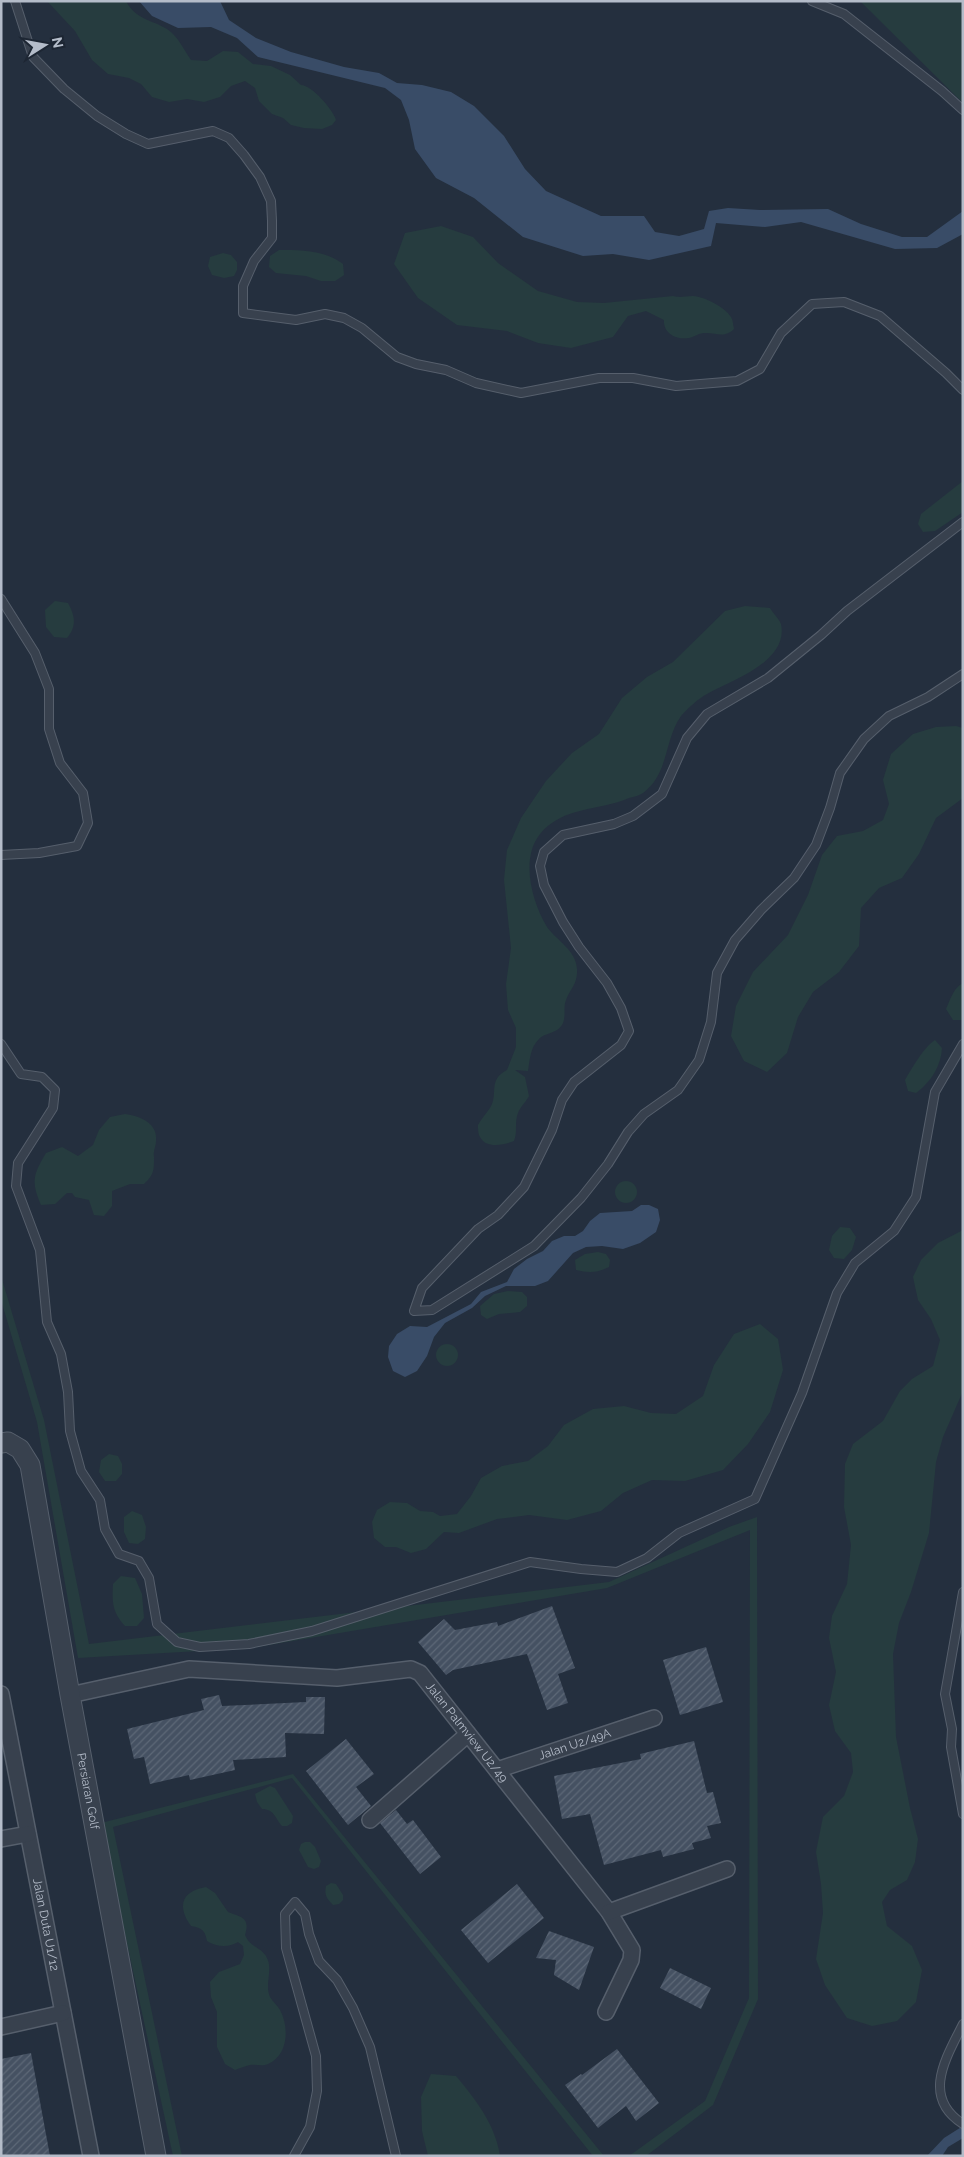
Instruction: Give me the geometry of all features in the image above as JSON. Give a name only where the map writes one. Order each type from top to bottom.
[{"type":"street","name":"Persiaran Golf","points":[[1,1443],[8,1442],[20,1450],[30,1465],[70,1695],[156,2156]]},
{"type":"street","name":"Jalan Palmview U2/49","points":[[70,1695],[189,1670],[337,1678],[411,1669],[420,1672],[608,1912],[632,1950],[632,1960],[606,2012]]},
{"type":"street","name":"Jalan Duta U1/12","points":[[1,1694],[91,2156]]},
{"type":"street","name":"Jalan U2/49A","points":[[497,1770],[654,1718]]},
{"type":"street","points":[[370,1820],[468,1734]]},
{"type":"street","points":[[1,1840],[28,1834]]},
{"type":"street","points":[[608,1912],[727,1869]]},
{"type":"street","points":[[1,2027],[63,2014]]},
{"type":"lane","points":[[15,1],[25,27],[33,57],[64,89],[97,116],[126,134],[148,144],[213,131],[229,138],[244,155],[260,177],[271,201],[272,238],[254,261],[243,286],[243,313],[296,320],[326,314],[344,318],[362,328],[397,357],[416,364],[446,370],[476,383],[521,393],[598,378],[633,378],[676,386],[736,381],[760,369],[780,333],[812,304],[844,302],[880,316],[963,390]]},
{"type":"lane","points":[[812,1],[844,14],[942,91],[963,110]]},
{"type":"lane","points":[[963,522],[847,610],[821,635],[768,678],[707,714],[687,738],[662,794],[633,816],[614,824],[563,835],[544,852],[540,866],[544,885],[563,922],[579,947],[607,982],[621,1008],[628,1031],[620,1045],[574,1082],[562,1100],[552,1130],[524,1187],[498,1215],[478,1229],[422,1288],[414,1311],[432,1310],[534,1246],[581,1198],[608,1164],[628,1132],[644,1114],[678,1090],[699,1060],[711,1022],[717,973],[735,940],[761,910],[794,878],[816,845],[830,808],[840,773],[864,739],[889,716],[928,697],[963,674]]},
{"type":"lane","points":[[1,599],[35,652],[49,689],[50,729],[60,763],[82,792],[88,823],[77,846],[39,853],[1,855]]},
{"type":"lane","points":[[1,1044],[21,1074],[42,1077],[55,1090],[53,1108],[18,1163],[16,1186],[40,1250],[47,1322],[61,1354],[68,1392],[70,1431],[81,1471],[100,1500],[105,1529],[119,1554],[139,1561],[149,1578],[157,1624],[177,1642],[200,1647],[249,1644],[312,1631],[530,1562],[617,1572],[648,1558],[679,1533],[755,1499],[802,1393],[837,1293],[856,1263],[894,1231],[916,1197],[935,1092],[963,1044]]},
{"type":"lane","points":[[963,1592],[945,1694],[952,1729],[951,1747],[963,1814]]},
{"type":"lane","points":[[294,2156],[310,2127],[316,2091],[316,2056],[286,1948],[285,1914],[295,1902],[305,1914],[318,1962],[337,1980],[353,2008],[370,2047],[396,2156]]},
{"type":"lane","points":[[963,2024],[948,2054],[938,2082],[939,2094],[951,2116],[963,2124]]},
{"type":"green space","points":[[47,1],[126,1],[134,12],[171,32],[178,39],[191,60],[207,61],[223,51],[238,52],[253,64],[271,66],[290,75],[301,85],[311,89],[327,105],[336,120],[332,125],[322,129],[291,125],[283,118],[272,114],[259,101],[255,88],[245,81],[231,86],[220,97],[204,102],[187,99],[169,102],[152,97],[141,84],[129,78],[108,74],[92,60],[75,31]]},
{"type":"green space","points":[[860,1],[963,1],[963,103]]},
{"type":"green space","points":[[441,226],[473,237],[498,263],[538,291],[577,302],[604,303],[673,296],[693,296],[714,303],[728,313],[732,318],[734,329],[727,334],[704,333],[689,338],[679,338],[668,332],[664,325],[664,320],[646,311],[628,316],[613,337],[571,348],[538,343],[507,331],[457,325],[418,298],[394,264],[405,233]]},
{"type":"green space","points":[[279,250],[320,253],[336,259],[343,264],[344,275],[335,281],[321,281],[306,276],[276,273],[269,267],[270,256]]},
{"type":"green space","points":[[223,253],[231,255],[237,262],[237,270],[234,276],[224,278],[212,275],[208,266],[210,257]]},
{"type":"green space","points":[[963,481],[963,512],[935,531],[923,532],[918,524],[921,514]]},
{"type":"green space","points":[[55,601],[68,603],[72,612],[74,625],[67,638],[54,637],[46,627],[45,610]]},
{"type":"green space","points":[[745,606],[770,608],[781,624],[781,637],[776,649],[768,659],[744,676],[704,696],[681,716],[672,735],[658,776],[643,793],[559,818],[540,834],[534,844],[529,868],[533,893],[547,927],[573,956],[576,962],[577,974],[565,1003],[564,1020],[561,1027],[536,1042],[531,1054],[528,1071],[515,1070],[525,1077],[529,1096],[518,1113],[514,1141],[500,1145],[486,1143],[479,1136],[478,1125],[490,1108],[494,1098],[497,1078],[507,1070],[516,1047],[516,1028],[508,1010],[506,984],[511,948],[504,880],[507,850],[521,818],[546,781],[572,753],[599,734],[622,698],[647,677],[673,662],[725,611]]},
{"type":"green space","points":[[956,726],[963,728],[963,798],[936,818],[919,854],[902,878],[879,888],[861,908],[859,946],[839,972],[813,992],[798,1017],[787,1053],[767,1072],[744,1061],[731,1036],[736,1006],[753,972],[788,935],[808,895],[822,855],[837,836],[863,831],[883,820],[889,804],[883,780],[891,754],[913,734],[936,727]]},
{"type":"green space","points":[[963,983],[963,1020],[953,1020],[946,1009],[955,991]]},
{"type":"green space","points":[[935,1040],[942,1048],[940,1061],[934,1073],[916,1093],[908,1091],[905,1080],[923,1053]]},
{"type":"green space","points":[[125,1114],[147,1122],[154,1129],[156,1135],[152,1175],[147,1181],[144,1184],[130,1184],[112,1191],[112,1206],[104,1216],[94,1215],[89,1200],[75,1197],[72,1193],[67,1193],[55,1204],[41,1205],[36,1190],[35,1178],[38,1167],[46,1153],[62,1147],[78,1156],[93,1145],[99,1130],[110,1117]]},
{"type":"green space","points":[[622,1181],[630,1181],[637,1188],[637,1196],[630,1203],[622,1203],[615,1196],[615,1188]]},
{"type":"green space","points":[[840,1227],[850,1228],[856,1237],[852,1250],[844,1259],[834,1258],[829,1250],[832,1236]]},
{"type":"green space","points":[[963,1230],[963,1391],[943,1437],[936,1462],[929,1533],[911,1592],[899,1623],[893,1654],[896,1737],[918,1839],[915,1862],[907,1880],[890,1890],[882,1902],[887,1926],[912,1946],[922,1970],[916,2002],[897,2021],[872,2026],[847,2018],[825,1985],[816,1959],[823,1913],[816,1852],[823,1817],[844,1796],[853,1772],[851,1753],[835,1731],[829,1705],[836,1672],[829,1638],[832,1616],[847,1584],[851,1545],[844,1507],[845,1464],[853,1444],[883,1421],[900,1391],[912,1379],[933,1366],[940,1340],[931,1319],[918,1300],[913,1277],[921,1260],[938,1243]]},
{"type":"green space","points":[[598,1252],[606,1254],[610,1260],[609,1267],[593,1272],[576,1270],[575,1260],[585,1254]]},
{"type":"green space","points":[[1,1276],[44,1420],[89,1644],[609,1582],[729,1527],[757,1517],[758,1999],[713,2105],[646,2156],[629,2156],[705,2101],[749,1998],[750,1530],[607,1588],[251,1648],[78,1658],[37,1422],[1,1300]]},
{"type":"green space","points":[[508,1291],[522,1292],[527,1297],[527,1306],[520,1312],[499,1314],[487,1319],[481,1315],[480,1306],[494,1294]]},
{"type":"green space","points":[[760,1324],[778,1339],[783,1370],[770,1412],[748,1444],[723,1470],[685,1481],[652,1480],[623,1493],[601,1511],[567,1520],[529,1515],[497,1519],[459,1533],[444,1532],[426,1549],[411,1553],[396,1547],[385,1547],[374,1538],[372,1522],[377,1510],[390,1502],[407,1503],[420,1511],[433,1512],[440,1516],[457,1514],[471,1496],[481,1478],[502,1466],[528,1461],[548,1446],[564,1425],[593,1409],[624,1406],[651,1413],[676,1414],[703,1396],[714,1365],[734,1334]]},
{"type":"green space","points":[[447,1344],[455,1347],[458,1355],[455,1363],[447,1366],[439,1363],[436,1355],[439,1347]]},
{"type":"green space","points":[[109,1454],[118,1456],[122,1464],[122,1474],[116,1481],[105,1481],[99,1472],[101,1460]]},
{"type":"green space","points":[[132,1511],[142,1515],[146,1527],[145,1539],[138,1544],[129,1543],[124,1532],[124,1517]]},
{"type":"green space","points":[[121,1576],[135,1578],[142,1594],[144,1618],[137,1626],[125,1626],[115,1611],[113,1584]]},
{"type":"green space","points":[[293,1774],[604,2156],[593,2156],[292,1778],[113,1827],[182,2156],[173,2156],[101,1823]]},
{"type":"green space","points":[[270,1786],[275,1788],[293,1816],[292,1823],[287,1826],[282,1826],[272,1812],[262,1809],[257,1802],[255,1794]]},
{"type":"green space","points":[[310,1842],[315,1847],[321,1861],[319,1867],[314,1869],[308,1867],[299,1850],[301,1844]]},
{"type":"green space","points":[[331,1883],[336,1884],[343,1895],[343,1900],[339,1904],[333,1905],[326,1897],[326,1886]]},
{"type":"green space","points":[[206,1887],[215,1893],[228,1912],[243,1918],[246,1924],[245,1935],[247,1939],[264,1953],[268,1961],[268,1992],[280,2010],[286,2033],[285,2042],[278,2056],[265,2065],[250,2065],[235,2070],[225,2064],[217,2047],[217,2012],[211,1997],[210,1982],[219,1972],[240,1964],[244,1955],[243,1946],[238,1942],[219,1946],[207,1941],[202,1930],[191,1926],[187,1919],[183,1906],[184,1901],[191,1892]]},
{"type":"green space","points":[[431,2074],[456,2076],[484,2113],[494,2133],[500,2156],[428,2156],[422,2131],[421,2097]]},
{"type":"water","points":[[139,1],[220,1],[229,20],[256,38],[291,52],[344,67],[379,73],[397,83],[422,85],[451,92],[474,106],[504,136],[525,169],[546,191],[601,216],[644,216],[655,232],[679,236],[704,229],[709,211],[728,208],[760,210],[828,209],[861,224],[902,237],[927,237],[963,211],[963,234],[937,248],[895,249],[801,222],[765,227],[716,223],[711,246],[649,260],[613,254],[583,256],[523,237],[474,198],[436,178],[415,149],[409,120],[401,100],[385,88],[258,57],[237,38],[211,27],[178,28],[152,16]]},
{"type":"water","points":[[641,1205],[649,1205],[658,1209],[660,1220],[656,1232],[640,1243],[623,1249],[602,1246],[586,1247],[573,1253],[548,1281],[535,1286],[506,1286],[485,1296],[472,1308],[445,1323],[434,1337],[427,1356],[417,1371],[405,1377],[393,1371],[388,1357],[389,1346],[397,1334],[410,1326],[427,1327],[471,1304],[481,1292],[507,1282],[514,1269],[527,1259],[543,1251],[552,1241],[564,1236],[575,1236],[583,1231],[590,1221],[600,1213],[632,1211]]},
{"type":"water","points":[[963,2126],[963,2138],[948,2147],[942,2156],[927,2156],[944,2138]]},
{"type":"building","points":[[552,1606],[575,1668],[558,1674],[568,1703],[547,1710],[527,1654],[453,1670],[446,1675],[418,1642],[444,1619],[455,1630],[497,1622],[498,1626]]},
{"type":"building","points":[[706,1647],[723,1702],[680,1715],[663,1660]]},
{"type":"building","points":[[219,1695],[222,1706],[306,1702],[306,1697],[325,1697],[324,1734],[285,1733],[286,1757],[233,1760],[235,1770],[190,1780],[189,1775],[150,1784],[144,1757],[134,1759],[127,1729],[204,1710],[201,1699]]},
{"type":"building","points":[[346,1739],[374,1774],[356,1787],[371,1806],[348,1825],[306,1771]]},
{"type":"building","points":[[694,1741],[707,1793],[713,1792],[721,1823],[707,1826],[711,1838],[692,1843],[694,1849],[663,1857],[661,1850],[604,1865],[590,1814],[562,1819],[554,1776],[641,1759],[640,1754]]},
{"type":"building","points":[[396,1810],[407,1824],[413,1820],[441,1857],[420,1874],[380,1823]]},
{"type":"building","points":[[517,1884],[544,1918],[488,1963],[461,1930]]},
{"type":"building","points":[[549,1931],[594,1947],[579,1990],[554,1975],[556,1960],[536,1958]]},
{"type":"building","points":[[670,1968],[711,1988],[701,2009],[660,1988]]},
{"type":"building","points":[[617,2049],[659,2103],[636,2121],[626,2106],[598,2128],[565,2085]]},
{"type":"building","points":[[31,2053],[50,2156],[1,2156],[1,2059]]}]
